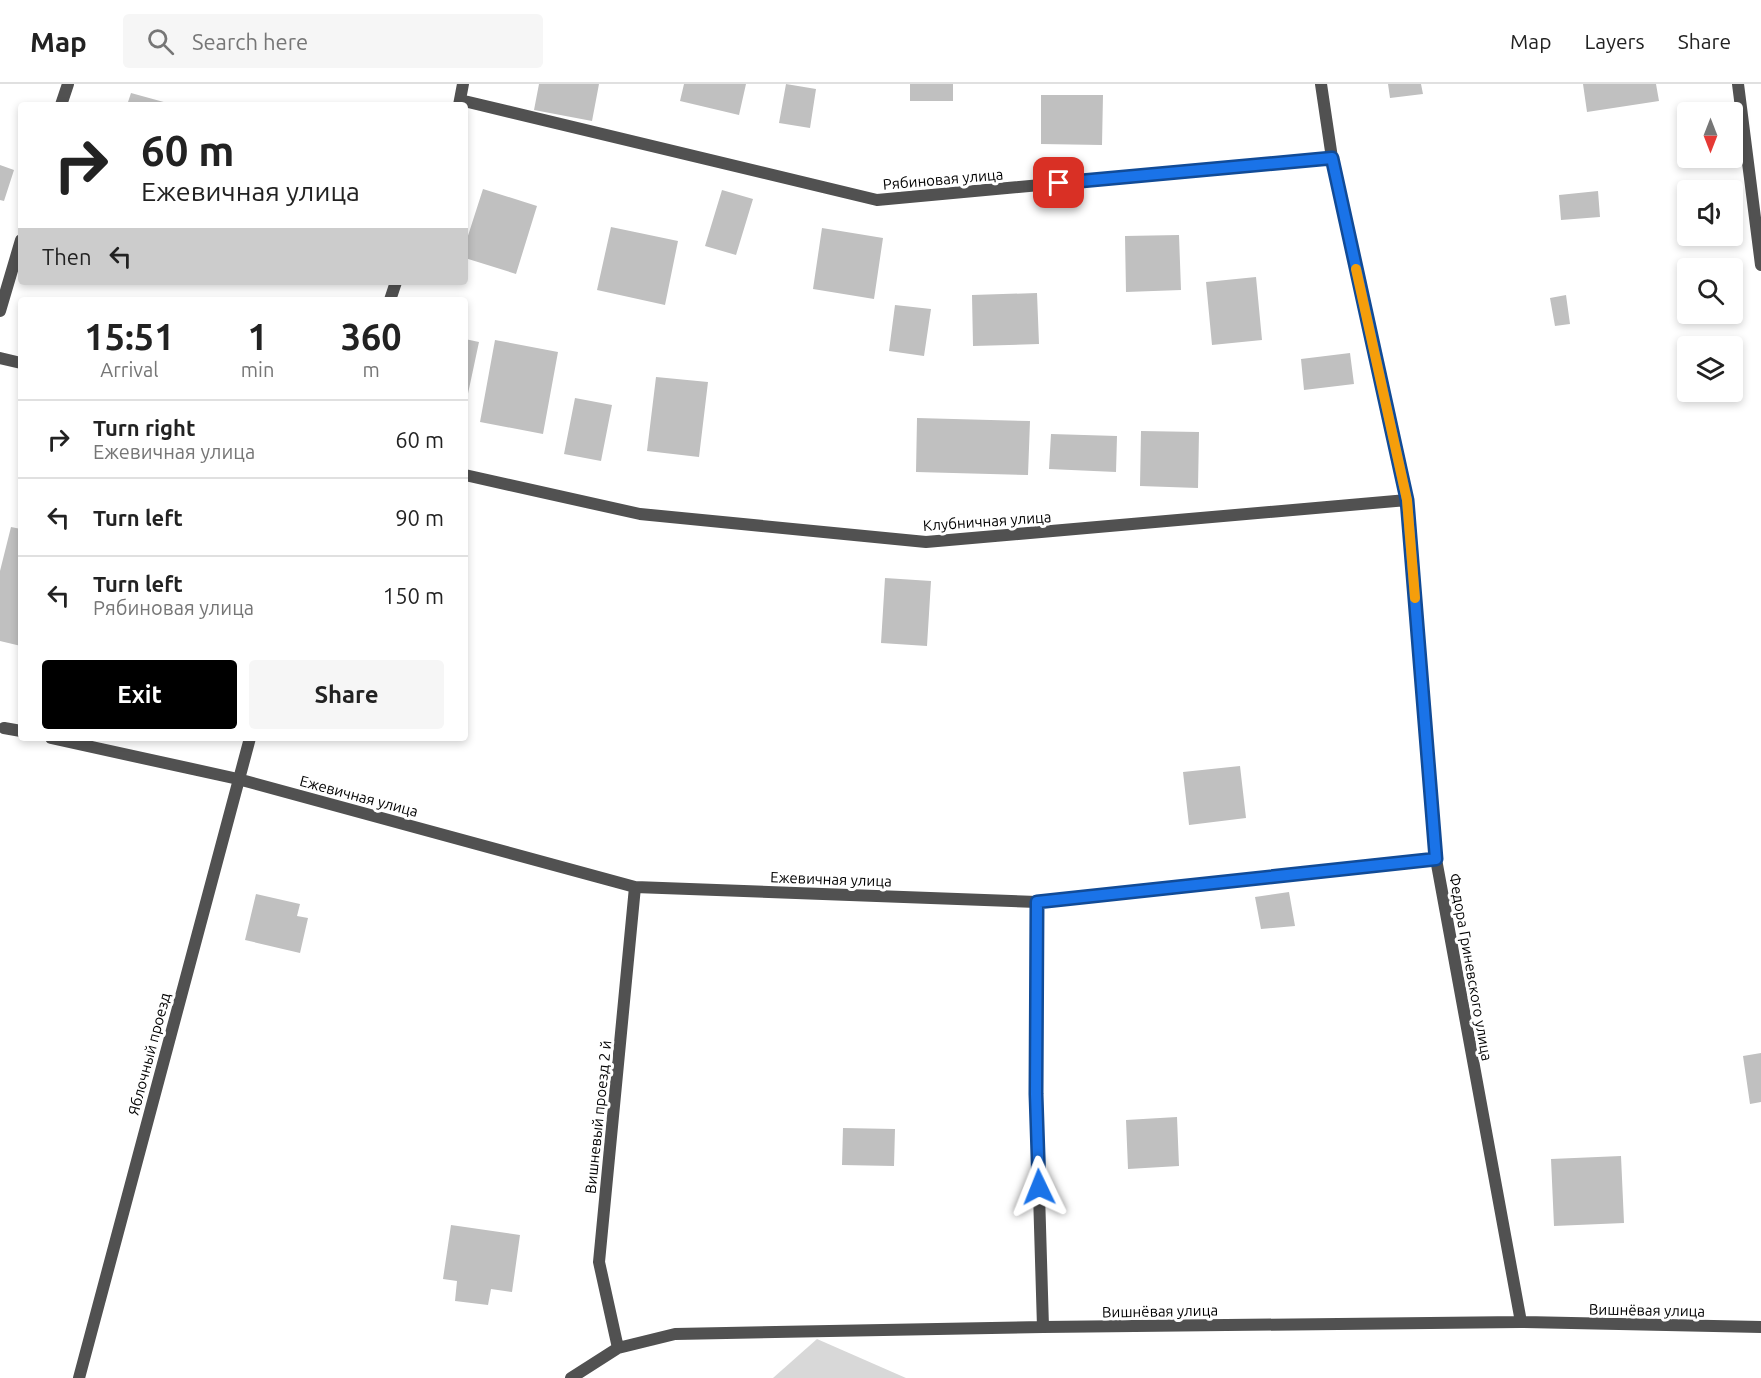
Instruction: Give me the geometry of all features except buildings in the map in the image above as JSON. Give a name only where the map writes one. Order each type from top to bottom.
[{"type":"street","points":[[62,102],[68,84]]},
{"type":"street","points":[[460,102],[463,84]]},
{"type":"street","name":"Федора Гриневского улица","points":[[1321,84],[1332,158],[1407,500],[1436,859],[1521,1322]]},
{"type":"street","points":[[1738,84],[1761,265]]},
{"type":"street","name":"Рябиновая улица","points":[[468,104],[877,200],[1332,158]]},
{"type":"street","points":[[0,311],[18,250]]},
{"type":"street","points":[[0,358],[18,362]]},
{"type":"street","name":"Клубничная улица","points":[[468,476],[640,514],[926,542],[1407,500]]},
{"type":"street","points":[[4,728],[18,730]]},
{"type":"street","name":"Ежевичная улица","points":[[65,741],[238,779],[635,887],[1037,902],[1436,859]]},
{"type":"street","name":"Яблочный проезд","points":[[80,1378],[249,741]]},
{"type":"street","name":"Вишневый проезд 2 й","points":[[618,1348],[599,1262],[635,887]]},
{"type":"street","points":[[1037,902],[1036,1094],[1043,1327]]},
{"type":"street","name":"Вишнёвая улица","points":[[571,1378],[618,1348],[675,1334],[1521,1322],[1761,1327]]},
{"type":"shaded area","points":[[817,1339],[906,1378],[773,1378]]},
{"type":"slow traffic","points":[[1356,269],[1407,500],[1415,598]]},
{"type":"route","points":[[1039,1187],[1036,1094],[1037,902],[1436,859],[1407,500],[1332,158],[1059,183]]}]
